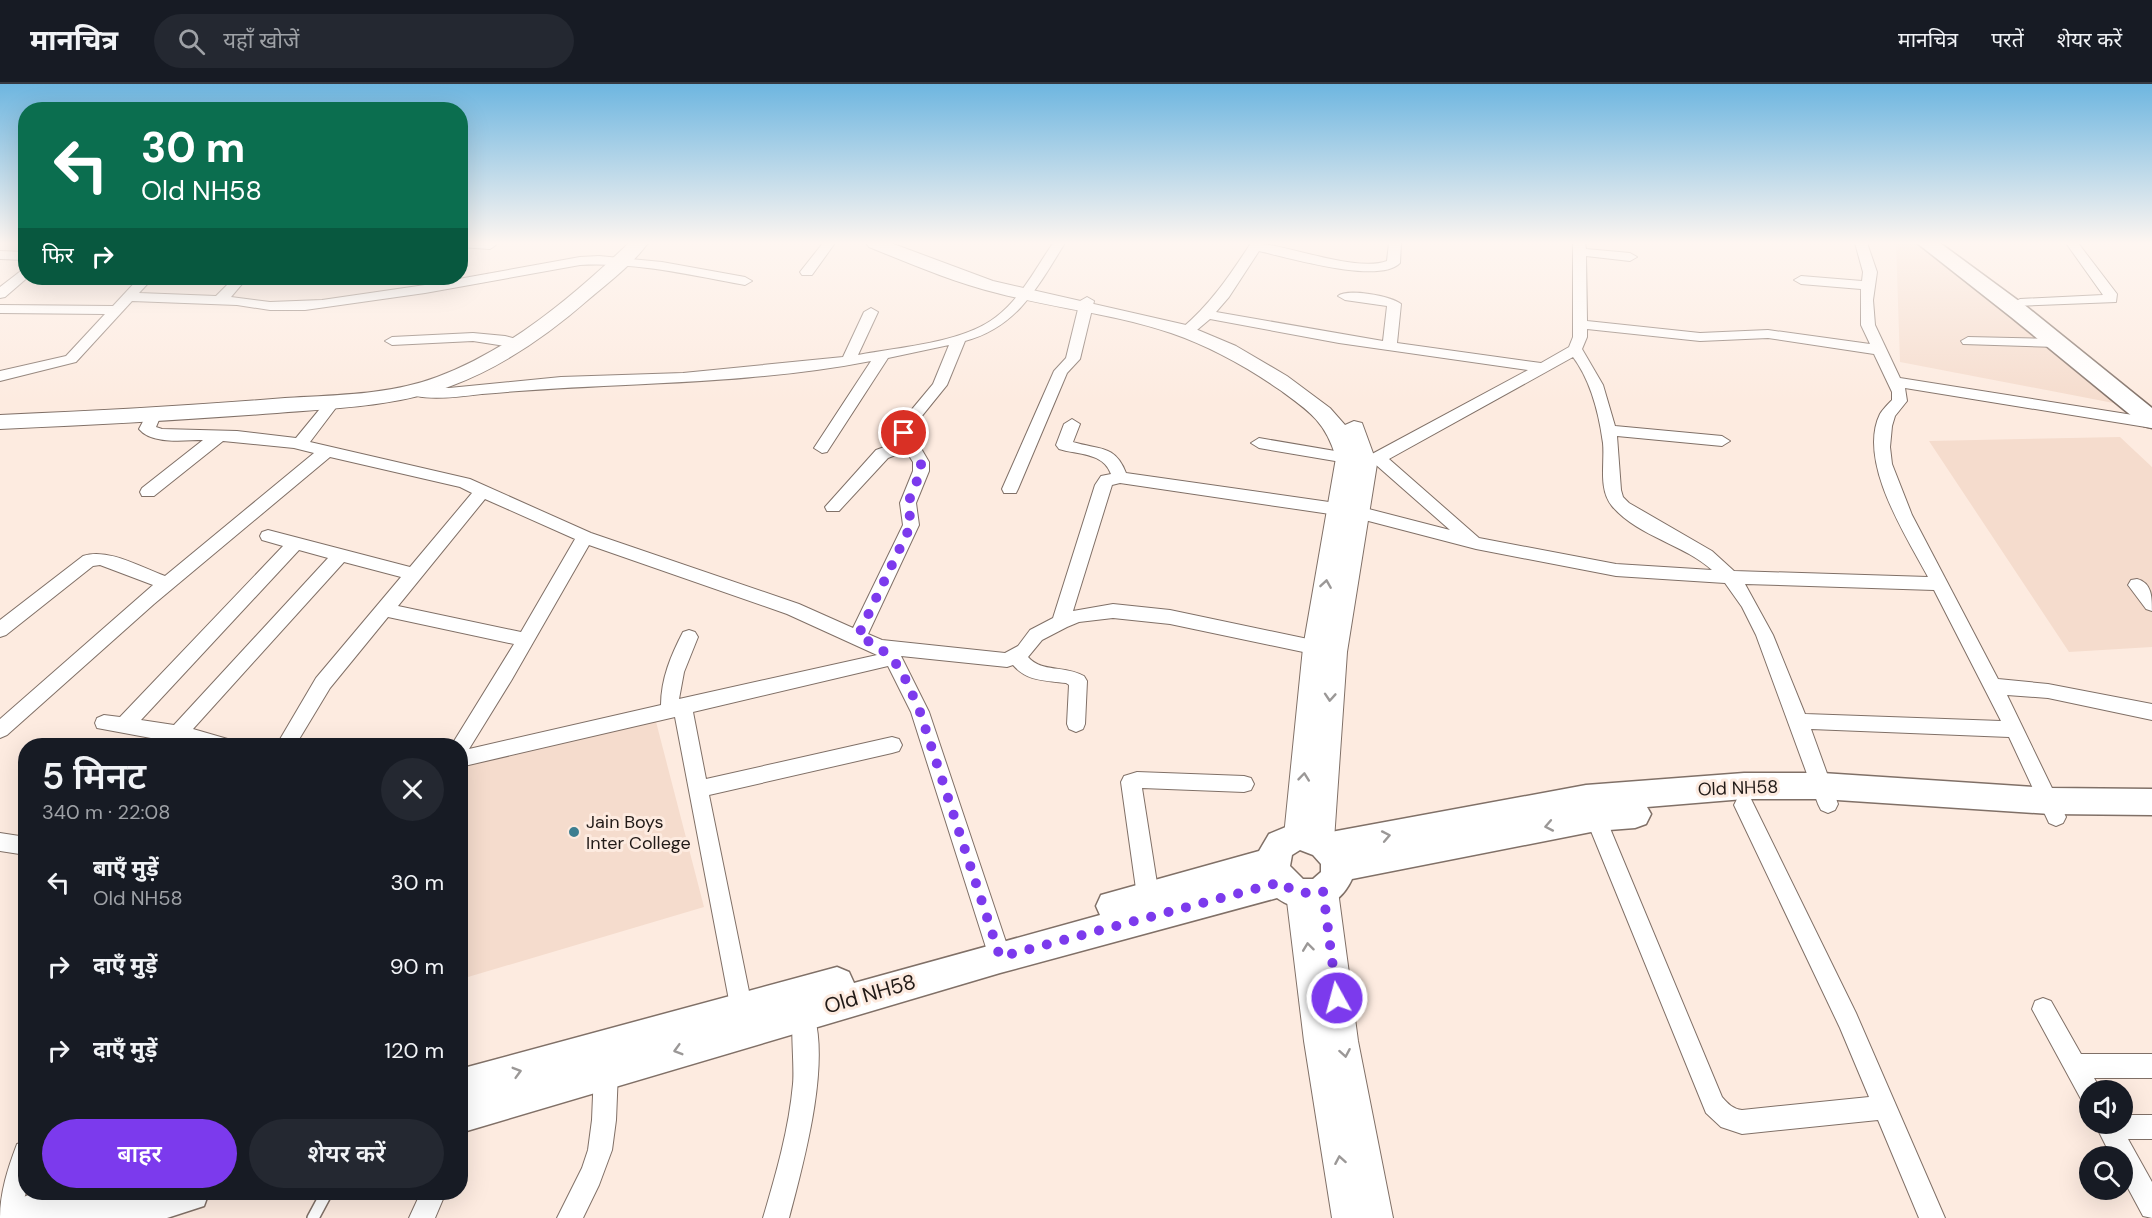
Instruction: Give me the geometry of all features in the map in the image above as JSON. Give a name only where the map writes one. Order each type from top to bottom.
[{"type":"main road","points":[[0,422],[153,415],[333,402],[380,398],[414,391],[475,369],[519,344],[580,296]]},
{"type":"main road","points":[[1048,296],[1086,305],[1166,315],[1195,324],[1290,373],[1332,403],[1354,427],[1359,462],[1348,511],[1325,650],[1308,865],[1320,1041],[1350,1218]]},
{"type":"main road","points":[[1997,296],[2057,342],[2152,421]]},
{"type":"main road","points":[[2011,296],[2152,408]]},
{"type":"main road","name":"Old NH58","points":[[468,1109],[606,1071],[743,1020],[802,1014],[1148,896],[1591,808],[1744,786],[1825,795],[2053,809],[2152,820]]},
{"type":"main road","name":"Old NH58","points":[[1591,808],[1744,806],[1825,795]]},
{"type":"main road","name":"Old NH58","points":[[2053,809],[2152,802]]},
{"type":"main road","points":[[1308,865],[1375,1218]]},
{"type":"main road","name":"Old NH58","points":[[468,1109],[743,1020],[997,948],[1308,865]]},
{"type":"main road","points":[[18,1218],[78,1200]]},
{"type":"main road","points":[[99,1218],[148,1211],[172,1200]]},
{"type":"street","points":[[220,300],[224,296]]},
{"type":"street","points":[[0,376],[71,359],[127,297],[237,301],[254,306],[322,304],[379,296]]},
{"type":"street","points":[[414,391],[449,393],[561,382],[653,380],[882,356],[960,339],[996,324],[1023,296]]},
{"type":"street","points":[[1195,324],[1222,296]]},
{"type":"street","points":[[1345,296],[1394,304],[1390,347]]},
{"type":"street","points":[[1359,462],[1544,368],[1575,349],[1580,337],[1580,296]]},
{"type":"street","points":[[1867,296],[1866,312],[1879,350],[1896,382],[1900,401],[1888,414],[1884,426],[1882,447],[1884,465],[1904,515],[2015,729],[2053,809]]},
{"type":"street","points":[[2020,303],[2111,299],[2110,296]]},
{"type":"street","points":[[1010,489],[1061,371],[1073,359],[1086,305]]},
{"type":"street","points":[[0,309],[114,310]]},
{"type":"street","points":[[849,361],[871,312]]},
{"type":"street","points":[[1195,324],[1544,368]]},
{"type":"street","points":[[1580,324],[1700,337],[1768,334],[1879,350]]},
{"type":"street","points":[[392,341],[487,338],[507,339],[519,344]]},
{"type":"street","points":[[858,636],[911,525],[908,503],[921,471],[921,462],[904,433],[906,426],[940,385],[960,339]]},
{"type":"street","points":[[1968,341],[2057,342]]},
{"type":"street","points":[[1575,349],[1590,372],[1608,430],[1613,468],[1613,492],[1616,500],[1631,513],[1703,553],[1731,577],[1761,625],[1825,795]]},
{"type":"street","points":[[822,448],[882,356]]},
{"type":"street","points":[[1896,382],[2152,421]]},
{"type":"street","points":[[300,444],[333,402]]},
{"type":"street","points":[[153,415],[147,429],[152,432],[220,435],[300,444],[426,473],[483,491],[585,537],[793,609],[858,636],[887,652],[920,712],[997,948]]},
{"type":"street","points":[[1072,424],[1064,446],[1108,456],[1116,463],[1120,478]]},
{"type":"street","points":[[1608,430],[1722,441]]},
{"type":"street","points":[[148,492],[220,435]]},
{"type":"street","points":[[1259,443],[1359,462],[1476,543]]},
{"type":"street","points":[[833,507],[882,453],[896,447],[911,445]]},
{"type":"street","points":[[0,730],[166,583],[328,450]]},
{"type":"street","points":[[1061,622],[1103,485],[1107,480],[1120,478],[1348,511],[1476,543],[1616,570],[1731,577],[1939,584]]},
{"type":"street","points":[[290,738],[323,683],[483,491]]},
{"type":"street","points":[[268,536],[413,574]]},
{"type":"street","points":[[466,738],[526,640],[585,537]]},
{"type":"street","points":[[125,725],[296,543]]},
{"type":"street","points":[[178,733],[340,555]]},
{"type":"street","points":[[0,630],[89,560],[101,559],[166,583]]},
{"type":"street","points":[[2137,585],[2152,604]]},
{"type":"street","points":[[383,609],[526,640]]},
{"type":"street","points":[[468,757],[676,707],[887,652],[997,660],[1016,657],[1024,651],[1036,635],[1061,622],[1078,616],[1113,611],[1137,612],[1325,650]]},
{"type":"street","points":[[689,637],[672,674],[669,687],[698,789],[743,1020]]},
{"type":"street","points":[[1016,657],[1028,671],[1034,674],[1071,677],[1078,681],[1076,724]]},
{"type":"street","points":[[1993,686],[2048,692],[2152,712]]},
{"type":"street","points":[[1799,721],[2015,729]]},
{"type":"street","points":[[104,723],[178,733],[196,738]]},
{"type":"street","points":[[698,789],[892,745]]},
{"type":"street","points":[[1148,896],[1131,782],[1137,780],[1244,784]]},
{"type":"street","points":[[1744,806],[1848,1021],[1932,1218]]},
{"type":"street","points":[[1591,808],[1714,1105],[1722,1116],[1731,1121],[1742,1122],[1885,1107]]},
{"type":"street","points":[[0,842],[18,845]]},
{"type":"street","points":[[2043,1009],[2082,1080]]},
{"type":"street","points":[[776,1218],[802,1109],[806,1064],[802,1014]]},
{"type":"street","points":[[2074,1066],[2152,1066]]},
{"type":"street","points":[[570,1218],[600,1152],[606,1071]]},
{"type":"street","points":[[2133,1126],[2152,1127]]},
{"type":"street","points":[[2113,1134],[2152,1207]]},
{"type":"street","points":[[6,1218],[18,1179]]},
{"type":"street","points":[[422,1218],[430,1200]]},
{"type":"lane","points":[[313,1218],[323,1200]]},
{"type":"shaded area","points":[[1898,296],[1991,296],[2129,406],[1900,362]]},
{"type":"shaded area","points":[[2120,437],[2152,467],[2152,647],[2069,652],[1929,441]]},
{"type":"shaded area","name":"Jain Boys Inter College","points":[[654,714],[704,907],[468,977],[468,755]]},
{"type":"place","name":"Jain Boys Inter College","points":[[574,832]]},
{"type":"route","points":[[904,433],[919,455],[921,462],[921,471],[908,503],[911,525],[909,534],[858,636],[880,647],[893,658],[920,712],[1000,957],[1281,882],[1288,889],[1301,893],[1312,894],[1323,891],[1337,998]]}]
